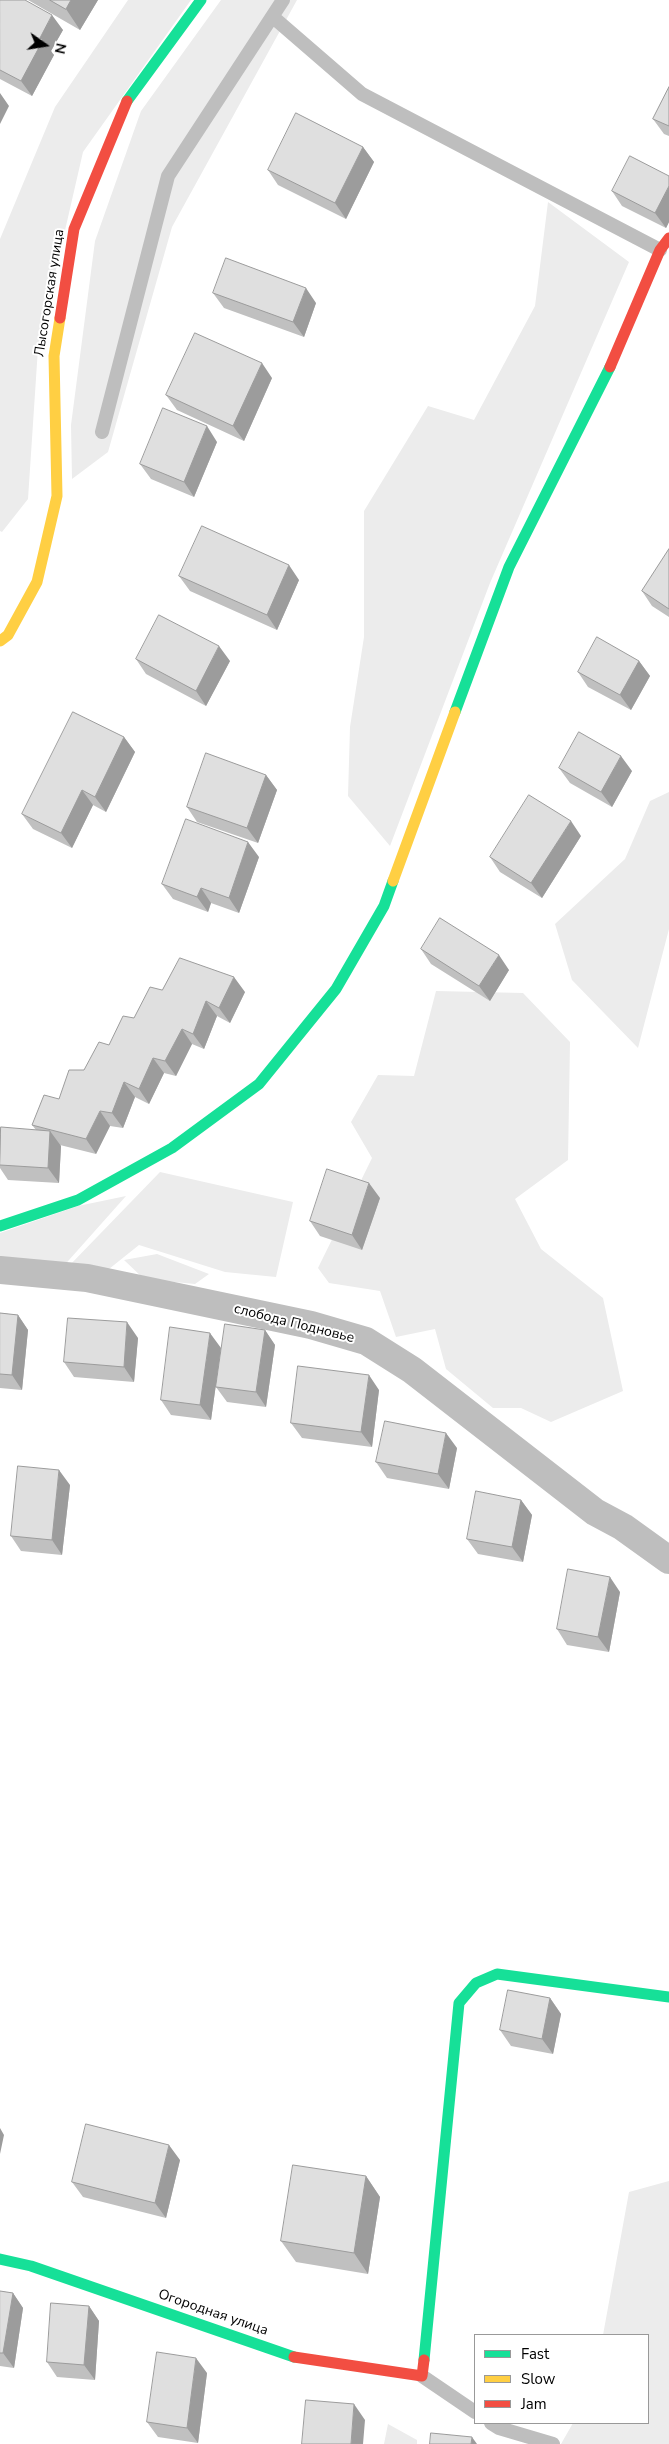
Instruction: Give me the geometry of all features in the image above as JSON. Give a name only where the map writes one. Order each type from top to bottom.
[{"type":"street","name":"Лысогорская улица","points":[[0,641],[8,635],[37,582],[57,496],[54,356],[74,229],[126,100],[201,0]]},
{"type":"street","points":[[0,1226],[78,1200],[172,1148],[259,1084],[336,989],[384,906],[509,567],[602,385],[660,250],[669,238]]},
{"type":"street","name":"слобода Подновье","points":[[0,1270],[86,1278],[311,1325],[366,1342],[412,1370],[595,1512],[623,1527],[669,1560]]},
{"type":"street","points":[[422,2376],[458,2003],[476,1983],[497,1974],[669,1997]]},
{"type":"street","name":"Огородная улица","points":[[0,2259],[40,2269],[290,2356],[422,2376]]},
{"type":"lane","points":[[102,432],[168,176],[283,0]]},
{"type":"lane","points":[[273,17],[362,94],[660,250]]},
{"type":"lane","points":[[422,2376],[474,2411]]},
{"type":"lane","points":[[493,2424],[499,2428],[552,2444]]},
{"type":"shaded area","points":[[128,0],[191,0],[83,152],[38,348],[28,499],[2,532],[0,531],[0,239],[55,107]]},
{"type":"shaded area","points":[[221,0],[297,0],[172,227],[108,452],[72,479],[71,425],[95,241],[141,111]]},
{"type":"shaded area","points":[[548,202],[629,262],[490,583],[390,846],[348,796],[350,727],[364,637],[364,511],[428,406],[474,420],[535,306]]},
{"type":"shaded area","points":[[669,792],[669,929],[638,1048],[572,980],[555,924],[625,859],[650,801]]},
{"type":"shaded area","points":[[436,991],[523,993],[570,1042],[568,1160],[515,1199],[541,1249],[603,1298],[623,1391],[551,1422],[521,1408],[493,1408],[446,1369],[435,1329],[396,1337],[380,1291],[329,1283],[318,1268],[372,1158],[351,1122],[378,1075],[414,1076]]},
{"type":"shaded area","points":[[160,1172],[293,1202],[276,1277],[225,1272],[139,1245],[104,1273],[67,1268]]},
{"type":"shaded area","points":[[126,1196],[61,1269],[0,1263],[0,1233],[78,1206]]},
{"type":"shaded area","points":[[157,1254],[209,1274],[195,1284],[144,1279],[124,1260]]},
{"type":"shaded area","points":[[669,2181],[669,2444],[561,2444],[572,2424],[649,2424],[649,2334],[603,2334],[629,2192]]},
{"type":"shaded area","points":[[388,2424],[417,2440],[417,2444],[384,2444]]},
{"type":"building","points":[[0,0],[25,0],[52,15],[40,38],[43,40],[21,81],[0,70]]},
{"type":"building","points":[[50,0],[71,0],[66,9]]},
{"type":"building","points":[[669,87],[669,126],[653,119]]},
{"type":"building","points":[[296,113],[363,147],[335,203],[268,170]]},
{"type":"building","points":[[630,156],[669,176],[669,186],[655,213],[612,191]]},
{"type":"building","points":[[226,258],[306,288],[293,322],[213,293]]},
{"type":"building","points":[[195,333],[262,363],[233,426],[166,395]]},
{"type":"building","points":[[163,408],[207,426],[184,482],[140,464]]},
{"type":"building","points":[[202,526],[289,565],[267,615],[179,576]]},
{"type":"building","points":[[669,549],[669,609],[642,591]]},
{"type":"building","points":[[159,615],[219,646],[196,691],[136,659]]},
{"type":"building","points":[[597,637],[639,661],[620,695],[578,672]]},
{"type":"building","points":[[73,712],[124,737],[95,797],[82,790],[61,833],[22,814]]},
{"type":"building","points":[[579,732],[621,756],[601,792],[559,768]]},
{"type":"building","points":[[206,753],[266,775],[247,828],[187,807]]},
{"type":"building","points":[[529,795],[571,821],[531,883],[490,857]]},
{"type":"building","points":[[186,819],[248,842],[229,898],[201,888],[197,897],[162,884]]},
{"type":"building","points":[[440,918],[499,955],[479,986],[421,949]]},
{"type":"building","points":[[180,958],[234,977],[219,1008],[206,1001],[193,1034],[182,1029],[165,1061],[153,1058],[139,1089],[124,1082],[112,1113],[100,1111],[86,1139],[32,1125],[44,1095],[59,1099],[69,1070],[84,1070],[99,1042],[109,1045],[123,1016],[134,1018],[150,987],[162,990]]},
{"type":"building","points":[[1,1127],[50,1131],[48,1168],[0,1165]]},
{"type":"building","points":[[327,1169],[369,1183],[352,1235],[310,1221]]},
{"type":"building","points":[[0,1313],[18,1315],[12,1375],[0,1374]]},
{"type":"building","points":[[68,1318],[127,1322],[124,1367],[64,1362]]},
{"type":"building","points":[[225,1324],[265,1330],[256,1392],[216,1387]]},
{"type":"building","points":[[170,1327],[210,1333],[200,1405],[161,1400]]},
{"type":"building","points":[[298,1366],[369,1375],[361,1432],[291,1423]]},
{"type":"building","points":[[385,1421],[446,1433],[438,1474],[376,1462]]},
{"type":"building","points":[[18,1466],[59,1470],[52,1540],[11,1536]]},
{"type":"building","points":[[476,1491],[521,1500],[512,1547],[467,1539]]},
{"type":"building","points":[[568,1569],[610,1577],[598,1637],[557,1629]]},
{"type":"building","points":[[508,1990],[550,1998],[542,2039],[500,2030]]},
{"type":"building","points":[[86,2124],[169,2145],[155,2203],[72,2182]]},
{"type":"building","points":[[293,2165],[366,2176],[354,2253],[281,2241]]},
{"type":"building","points":[[0,2291],[13,2293],[3,2353],[0,2353]]},
{"type":"building","points":[[51,2303],[89,2306],[84,2365],[47,2362]]},
{"type":"building","points":[[157,2352],[196,2358],[187,2428],[147,2422]]},
{"type":"building","points":[[306,2400],[354,2404],[351,2444],[302,2444]]},
{"type":"building","points":[[431,2433],[472,2437],[471,2444],[430,2444]]},
{"type":"traffic: fast","points":[[127,101],[201,0]]},
{"type":"traffic: fast","points":[[455,712],[509,567],[610,367]]},
{"type":"traffic: fast","points":[[0,1226],[78,1200],[172,1148],[259,1084],[336,989],[384,906],[393,881]]},
{"type":"traffic: fast","points":[[424,2360],[459,2003],[476,1983],[497,1974],[669,1997]]},
{"type":"traffic: fast","points":[[0,2259],[31,2266],[294,2357]]},
{"type":"traffic: slow","points":[[0,641],[8,635],[37,582],[57,496],[54,356],[60,318]]},
{"type":"traffic: slow","points":[[393,881],[455,712]]},
{"type":"traffic: jam","points":[[60,318],[74,229],[127,101]]},
{"type":"traffic: jam","points":[[610,367],[660,250],[669,238]]},
{"type":"traffic: jam","points":[[294,2357],[422,2376],[424,2360]]}]
